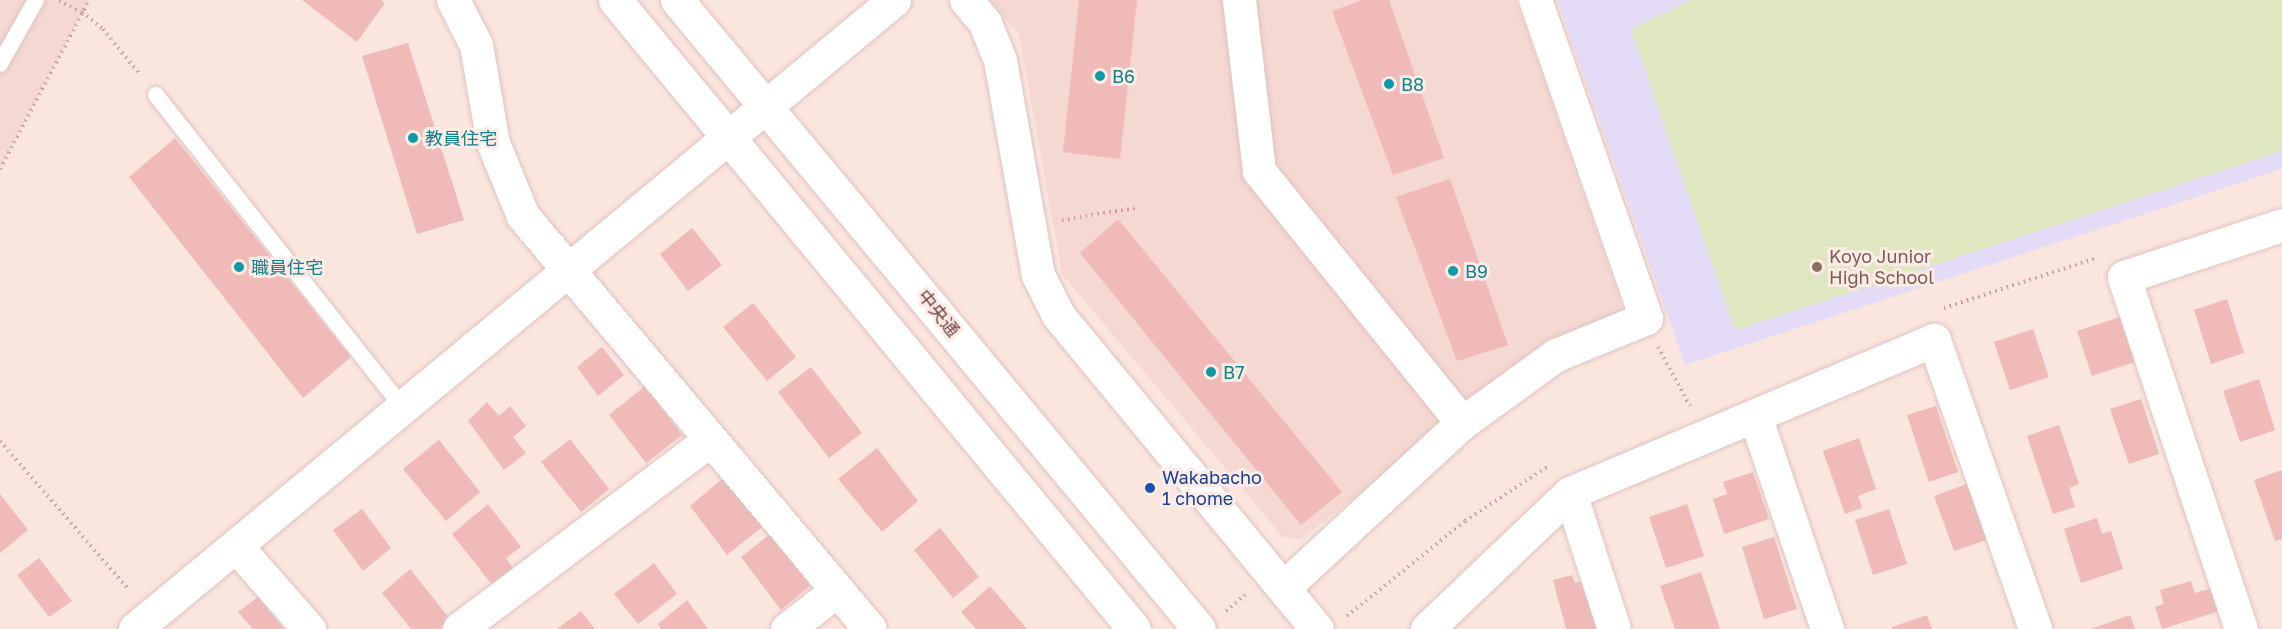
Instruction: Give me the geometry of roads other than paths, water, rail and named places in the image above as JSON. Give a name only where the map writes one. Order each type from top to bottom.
[{"type":"street","points":[[453,0],[476,45],[493,143],[523,216],[568,267],[835,592],[870,629]]},
{"type":"street","points":[[615,0],[729,135],[1134,629]]},
{"type":"street","name":"中央通","points":[[677,0],[1209,623]]},
{"type":"street","points":[[143,622],[766,103],[894,0]]},
{"type":"street","points":[[966,0],[985,23],[1000,60],[1038,275],[1058,315],[1284,587],[1329,625]]},
{"type":"street","points":[[1239,0],[1259,171],[1462,423]]},
{"type":"street","points":[[1284,587],[1462,423],[1556,355],[1646,318],[1535,0]]},
{"type":"street","points":[[2241,629],[2124,277],[2282,225]]},
{"type":"street","points":[[1427,629],[1570,493],[1934,340],[2035,629]]},
{"type":"street","points":[[1755,416],[1827,629]]},
{"type":"street","points":[[459,629],[710,440]]},
{"type":"street","points":[[1570,493],[1614,629]]},
{"type":"street","points":[[236,546],[309,629]]},
{"type":"street","points":[[787,629],[835,592]]},
{"type":"lane","points":[[0,64],[36,0]]},
{"type":"lane","points":[[156,95],[402,406]]},
{"type":"place","name":"B6","points":[[1100,76]]},
{"type":"place","name":"B8","points":[[1389,84]]},
{"type":"place","name":"教員住宅","points":[[413,138]]},
{"type":"place","name":"職員住宅","points":[[239,267]]},
{"type":"place","name":"Koyo Junior High School","points":[[1817,267]]},
{"type":"place","name":"B9","points":[[1453,271]]},
{"type":"place","name":"B7","points":[[1211,372]]},
{"type":"place","name":"Wakabacho 1 chome","points":[[1150,488]]}]
